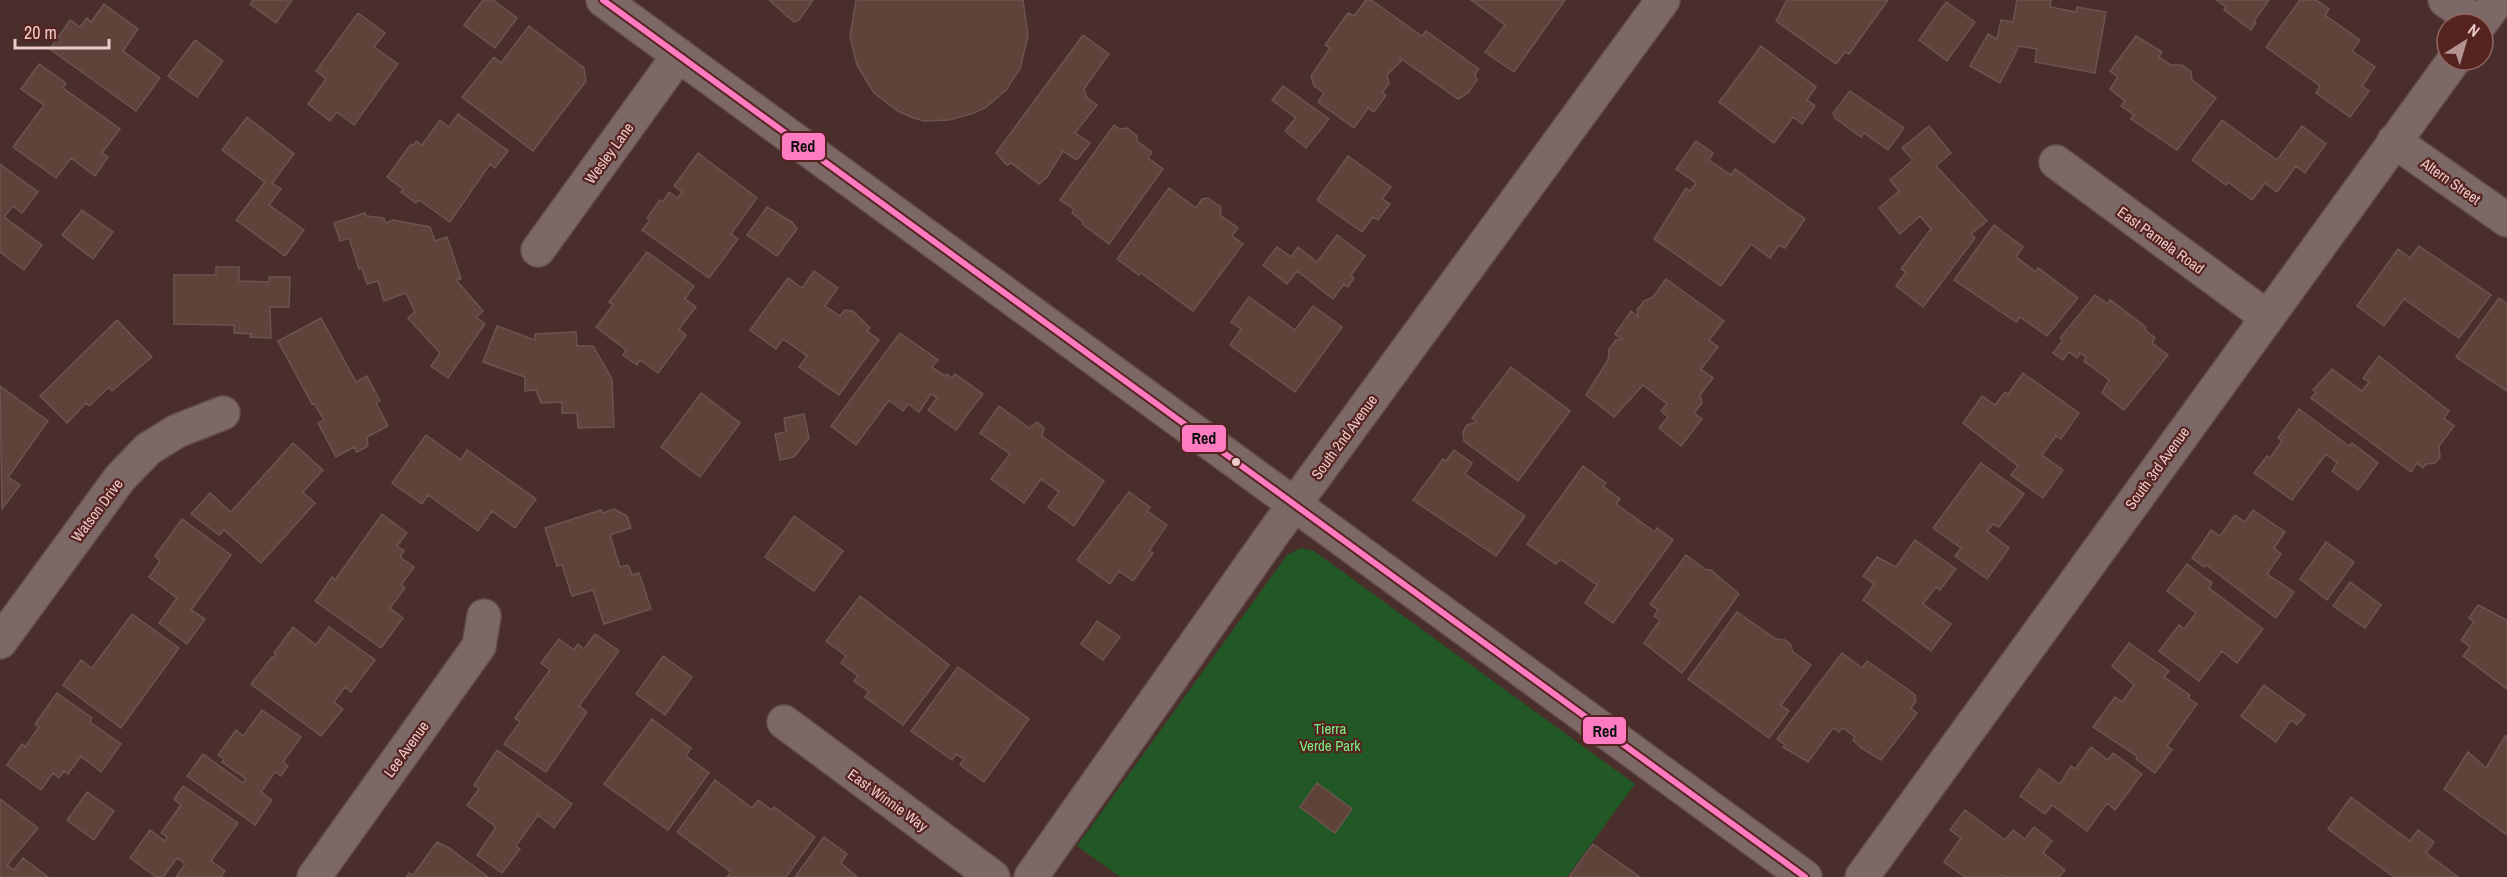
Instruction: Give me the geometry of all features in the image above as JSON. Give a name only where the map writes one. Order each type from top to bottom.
[{"type":"street","points":[[603,0],[1296,503],[1805,877]]},
{"type":"street","name":"South 2nd Avenue","points":[[1031,877],[1296,503],[1663,0]]},
{"type":"street","points":[[2445,0],[2462,12]]},
{"type":"street","name":"Wesley Lane","points":[[538,250],[679,55]]},
{"type":"street","name":"South 3rd Avenue","points":[[1862,877],[2445,72]]},
{"type":"street","name":"Altern Street","points":[[2394,141],[2507,220]]},
{"type":"street","name":"East Pamela Road","points":[[2056,162],[2267,317]]},
{"type":"street","name":"Watson Drive","points":[[0,642],[120,478],[148,449],[177,431],[223,413]]},
{"type":"street","name":"Lee Avenue","points":[[314,877],[479,646],[484,616]]},
{"type":"street","name":"East Winnie Way","points":[[784,722],[993,877]]},
{"type":"green space","name":"Tierra Verde Park","points":[[1301,548],[1314,551],[1635,784],[1567,877],[1120,877],[1077,846],[1287,555]]},
{"type":"building","points":[[253,0],[292,0],[276,23],[250,4]]},
{"type":"building","points":[[483,0],[493,0],[517,18],[495,48],[464,25]]},
{"type":"building","points":[[769,0],[813,0],[799,20],[794,22]]},
{"type":"building","points":[[856,0],[1023,0],[1028,36],[1020,69],[1006,90],[986,107],[974,113],[949,120],[924,121],[911,117],[898,111],[874,93],[857,65],[850,37]]},
{"type":"building","points":[[1366,0],[1371,0],[1422,36],[1426,31],[1479,69],[1475,74],[1477,80],[1468,93],[1458,99],[1400,58],[1401,61],[1387,75],[1389,83],[1382,93],[1386,95],[1374,112],[1368,108],[1354,128],[1318,102],[1324,93],[1314,86],[1311,76],[1330,48],[1325,45],[1348,13],[1354,16]]},
{"type":"building","points":[[1471,0],[1565,0],[1514,72],[1485,52],[1505,25]]},
{"type":"building","points":[[1787,0],[1888,0],[1849,54],[1845,52],[1836,64],[1776,21]]},
{"type":"building","points":[[2017,0],[2051,0],[2050,7],[2076,12],[2077,7],[2106,12],[2095,73],[2035,62],[2037,49],[2019,46],[2000,83],[1970,66],[1988,34],[1997,39],[2001,20],[2013,22]]},
{"type":"building","points":[[2216,0],[2269,0],[2254,21],[2256,22],[2251,30],[2224,10],[2226,7]]},
{"type":"building","points":[[2300,0],[2316,0],[2329,9],[2325,15],[2360,40],[2352,51],[2375,67],[2362,86],[2369,91],[2350,117],[2316,93],[2320,86],[2266,47]]},
{"type":"building","points":[[1946,2],[1975,22],[1947,61],[1919,40]]},
{"type":"building","points":[[104,4],[138,29],[123,51],[160,78],[136,111],[50,49],[70,20],[80,27],[87,18],[91,22]]},
{"type":"building","points":[[358,13],[385,33],[374,47],[398,64],[354,125],[337,112],[330,121],[308,104],[326,79],[316,71]]},
{"type":"building","points":[[529,26],[584,68],[586,81],[533,151],[462,97],[494,57],[501,63]]},
{"type":"building","points":[[1083,35],[1109,54],[1084,89],[1087,98],[1097,105],[1075,133],[1090,143],[1077,160],[1063,151],[1047,177],[1039,184],[1011,163],[1007,165],[996,153]]},
{"type":"building","points":[[2136,36],[2162,52],[2159,57],[2171,65],[2182,65],[2191,72],[2192,80],[2216,98],[2177,150],[2131,119],[2134,115],[2121,106],[2125,101],[2110,89],[2118,77],[2110,71]]},
{"type":"building","points":[[195,40],[223,61],[197,97],[168,76]]},
{"type":"building","points":[[1761,46],[1816,87],[1807,100],[1815,106],[1802,124],[1793,117],[1774,143],[1719,102]]},
{"type":"building","points":[[39,64],[66,83],[63,88],[120,129],[102,153],[108,157],[95,176],[71,158],[56,178],[13,147],[44,105],[21,89]]},
{"type":"building","points":[[1283,86],[1329,119],[1306,148],[1285,131],[1296,118],[1272,100]]},
{"type":"building","points":[[1850,91],[1904,128],[1888,150],[1864,133],[1861,137],[1835,118],[1833,113]]},
{"type":"building","points":[[458,114],[508,151],[495,168],[490,164],[450,222],[419,200],[416,203],[401,192],[403,189],[387,177],[411,144],[413,146],[416,141],[422,145],[440,120],[449,127]]},
{"type":"building","points":[[247,117],[294,154],[272,183],[281,189],[269,205],[304,230],[285,256],[236,220],[265,182],[222,150]]},
{"type":"building","points":[[2222,120],[2277,160],[2302,126],[2326,144],[2305,173],[2296,166],[2277,192],[2265,183],[2252,200],[2228,182],[2226,185],[2192,160]]},
{"type":"building","points":[[1114,125],[1120,129],[1127,128],[1137,136],[1137,141],[1152,152],[1148,158],[1163,169],[1109,244],[1082,224],[1083,222],[1072,213],[1074,209],[1060,200]]},
{"type":"building","points":[[1929,126],[1951,153],[1936,166],[1987,221],[1971,234],[1975,238],[1923,307],[1896,286],[1906,272],[1901,269],[1931,229],[1920,216],[1900,234],[1879,208],[1899,191],[1890,180],[1913,160],[1902,148]]},
{"type":"building","points":[[1696,141],[1713,153],[1709,160],[1731,175],[1735,169],[1805,219],[1785,248],[1779,245],[1770,258],[1751,244],[1721,286],[1654,239],[1686,188],[1690,191],[1696,183],[1676,169]]},
{"type":"building","points":[[698,153],[757,198],[731,234],[738,239],[709,278],[642,230],[650,220],[647,218],[660,200],[663,202],[669,192],[678,198],[682,192],[674,186]]},
{"type":"building","points":[[1348,156],[1391,187],[1382,199],[1390,204],[1378,220],[1373,217],[1362,232],[1317,200]]},
{"type":"building","points":[[0,164],[38,192],[22,213],[13,206],[4,217],[42,245],[24,270],[0,252]]},
{"type":"building","points":[[1169,188],[1196,208],[1202,199],[1208,198],[1221,207],[1220,215],[1238,228],[1232,236],[1243,244],[1193,311],[1141,273],[1139,275],[1117,259]]},
{"type":"building","points":[[767,207],[792,222],[797,229],[777,256],[747,235]]},
{"type":"building","points":[[82,210],[113,232],[93,259],[62,235]]},
{"type":"building","points":[[365,213],[366,216],[384,218],[386,223],[393,220],[430,227],[435,241],[447,237],[461,279],[456,280],[483,311],[476,317],[485,324],[448,378],[431,366],[440,353],[408,318],[415,312],[406,293],[384,301],[378,281],[367,284],[362,268],[359,269],[349,238],[340,241],[334,223]]},
{"type":"building","points":[[1994,225],[2023,247],[2016,257],[2036,272],[2038,268],[2078,298],[2047,336],[2020,317],[2016,322],[1954,280]]},
{"type":"building","points":[[1337,235],[1365,256],[1351,275],[1354,278],[1348,287],[1344,284],[1333,299],[1297,271],[1287,284],[1263,265],[1277,247],[1291,257],[1298,247],[1317,262]]},
{"type":"building","points":[[2419,246],[2491,295],[2459,338],[2404,299],[2384,326],[2357,306],[2398,249],[2410,258]]},
{"type":"building","points":[[647,252],[694,286],[685,299],[696,307],[679,329],[686,335],[658,373],[640,360],[637,365],[623,355],[626,350],[596,327],[613,305],[609,302]]},
{"type":"building","points":[[216,267],[239,267],[239,281],[269,282],[269,277],[290,277],[289,307],[270,307],[271,338],[250,337],[251,334],[234,333],[234,325],[174,324],[174,275],[216,275]]},
{"type":"building","points":[[814,271],[838,288],[825,306],[840,316],[845,310],[853,311],[870,328],[867,331],[879,340],[839,395],[799,367],[807,356],[783,339],[776,349],[750,330],[788,278],[802,288]]},
{"type":"building","points":[[1666,279],[1724,321],[1709,340],[1718,347],[1701,369],[1713,378],[1700,395],[1702,403],[1694,413],[1702,419],[1681,446],[1659,428],[1668,417],[1661,411],[1667,404],[1643,385],[1614,417],[1586,395],[1608,360],[1609,349],[1616,340],[1622,339],[1615,334],[1631,311],[1638,317],[1637,310],[1644,301],[1653,297]]},
{"type":"building","points":[[2095,295],[2108,304],[2110,300],[2146,327],[2145,330],[2155,338],[2152,343],[2168,355],[2124,410],[2102,393],[2109,380],[2084,361],[2086,357],[2080,353],[2077,358],[2069,352],[2063,360],[2053,353],[2063,340],[2060,338]]},
{"type":"building","points":[[1249,297],[1295,330],[1313,306],[1342,327],[1295,392],[1230,345],[1241,329],[1231,322]]},
{"type":"building","points":[[2499,298],[2507,304],[2507,391],[2456,357]]},
{"type":"building","points":[[321,318],[356,382],[367,376],[380,401],[376,403],[388,426],[367,437],[368,446],[357,452],[354,447],[336,457],[318,423],[324,420],[314,403],[312,404],[278,341]]},
{"type":"building","points":[[117,320],[152,357],[112,391],[109,387],[89,406],[86,403],[67,423],[40,396]]},
{"type":"building","points":[[497,326],[535,340],[535,334],[576,332],[577,346],[593,346],[612,379],[614,427],[578,428],[577,413],[562,413],[562,402],[541,403],[536,390],[525,391],[525,377],[483,362]]},
{"type":"building","points":[[900,333],[938,360],[932,367],[945,376],[947,374],[952,378],[955,374],[983,394],[956,430],[928,410],[937,398],[931,394],[919,412],[908,404],[903,411],[889,400],[856,445],[831,426]]},
{"type":"building","points":[[2379,356],[2449,411],[2444,418],[2454,426],[2439,446],[2440,457],[2435,463],[2426,464],[2423,468],[2417,463],[2411,472],[2311,398],[2316,392],[2313,390],[2332,369],[2362,391],[2369,382],[2363,378]]},
{"type":"building","points":[[1511,367],[1570,411],[1518,481],[1464,441],[1463,432],[1467,425],[1477,422],[1472,418]]},
{"type":"building","points":[[2023,373],[2079,413],[2061,439],[2056,436],[2042,455],[2063,470],[2043,498],[2011,475],[2018,466],[1963,423],[1982,396],[1995,405],[2005,392],[2008,394]]},
{"type":"building","points":[[0,386],[48,421],[8,477],[20,485],[2,509]]},
{"type":"building","points":[[701,393],[740,423],[700,477],[661,447]]},
{"type":"building","points":[[999,406],[1029,428],[1037,422],[1044,428],[1042,436],[1104,481],[1074,526],[1048,507],[1059,492],[1041,479],[1024,503],[991,479],[1010,454],[980,433]]},
{"type":"building","points":[[2299,409],[2349,446],[2352,443],[2378,463],[2358,490],[2332,471],[2337,463],[2326,454],[2292,500],[2254,473],[2267,456],[2270,458],[2282,441],[2278,438]]},
{"type":"building","points":[[804,414],[809,438],[794,457],[780,460],[775,434],[786,432],[784,418]]},
{"type":"building","points":[[426,435],[461,460],[467,450],[536,499],[515,528],[492,511],[478,531],[428,495],[422,504],[392,483]]},
{"type":"building","points":[[293,443],[323,470],[303,492],[315,503],[261,563],[224,530],[219,535],[191,514],[210,493],[231,512]]},
{"type":"building","points":[[1454,450],[1472,463],[1465,474],[1525,516],[1496,556],[1413,500],[1443,459],[1446,461]]},
{"type":"building","points":[[1981,463],[2024,494],[1999,527],[1993,524],[1987,531],[2009,548],[1987,579],[1955,556],[1961,548],[1933,528]]},
{"type":"building","points":[[1583,466],[1606,483],[1603,486],[1620,499],[1616,504],[1655,532],[1657,528],[1673,540],[1613,623],[1585,603],[1597,585],[1560,559],[1556,564],[1527,544]]},
{"type":"building","points":[[1129,492],[1150,507],[1147,511],[1167,525],[1149,551],[1153,553],[1133,581],[1119,571],[1110,584],[1077,560]]},
{"type":"building","points":[[614,509],[627,516],[631,528],[610,535],[620,567],[628,565],[632,575],[639,573],[651,609],[604,624],[593,590],[572,596],[562,565],[557,566],[545,528],[601,510],[602,513]]},
{"type":"building","points":[[2253,510],[2285,532],[2274,548],[2281,554],[2267,574],[2294,592],[2276,618],[2206,565],[2204,567],[2192,558],[2211,530],[2220,536],[2235,515],[2245,522]]},
{"type":"building","points":[[382,514],[407,533],[397,546],[404,551],[400,557],[414,567],[401,585],[405,588],[390,608],[403,618],[381,648],[315,601],[332,577],[335,580]]},
{"type":"building","points":[[794,516],[843,551],[814,591],[765,557]]},
{"type":"building","points":[[182,519],[231,555],[191,610],[205,619],[187,644],[159,623],[177,598],[149,577],[160,561],[155,556]]},
{"type":"building","points":[[1915,540],[1956,569],[1940,590],[1936,587],[1923,604],[1951,624],[1931,651],[1863,600],[1874,584],[1863,576],[1877,557],[1896,567]]},
{"type":"building","points":[[2326,542],[2354,562],[2327,600],[2300,579]]},
{"type":"building","points":[[1686,555],[1706,570],[1711,570],[1739,594],[1682,673],[1644,643],[1660,620],[1654,616],[1658,610],[1650,604]]},
{"type":"building","points":[[2187,564],[2212,583],[2209,588],[2263,629],[2237,663],[2222,651],[2199,681],[2159,651],[2179,625],[2184,629],[2196,613],[2167,591]]},
{"type":"building","points":[[2350,582],[2381,605],[2365,628],[2333,606]]},
{"type":"building","points":[[860,596],[949,665],[903,725],[865,697],[869,692],[854,681],[858,676],[841,663],[846,656],[826,641]]},
{"type":"building","points":[[2478,605],[2507,620],[2507,689],[2463,656],[2470,647],[2461,640],[2474,622],[2469,618]]},
{"type":"building","points":[[1737,612],[1776,639],[1785,640],[1790,644],[1793,652],[1811,665],[1781,705],[1789,711],[1769,738],[1688,679]]},
{"type":"building","points":[[132,614],[179,648],[121,728],[63,685],[81,660],[92,668]]},
{"type":"building","points":[[1097,621],[1120,637],[1103,660],[1081,644]]},
{"type":"building","points":[[293,627],[316,645],[329,627],[375,660],[351,692],[345,687],[334,702],[343,709],[321,736],[251,684],[272,657],[274,658],[276,655],[274,653]]},
{"type":"building","points":[[595,634],[619,651],[579,706],[587,712],[546,772],[504,744],[520,722],[515,718],[550,670],[541,663],[559,639],[574,650],[578,644],[584,649]]},
{"type":"building","points":[[2129,643],[2169,671],[2164,677],[2190,695],[2188,698],[2197,704],[2167,746],[2172,750],[2155,773],[2136,759],[2137,756],[2093,727],[2115,697],[2122,702],[2134,685],[2112,666]]},
{"type":"building","points":[[1842,653],[1862,668],[1867,661],[1915,695],[1916,701],[1911,708],[1917,713],[1881,760],[1861,748],[1853,740],[1855,737],[1843,728],[1839,732],[1833,728],[1808,762],[1783,747],[1785,745],[1777,739]]},
{"type":"building","points":[[663,656],[692,677],[665,715],[636,694]]},
{"type":"building","points":[[958,667],[1029,719],[984,782],[960,765],[964,759],[956,754],[952,760],[911,731]]},
{"type":"building","points":[[2264,685],[2305,715],[2297,725],[2291,720],[2276,742],[2241,716]]},
{"type":"building","points":[[57,693],[92,718],[90,722],[121,744],[101,772],[81,756],[68,774],[64,771],[59,778],[53,773],[41,790],[7,765],[22,744],[25,747],[39,727],[35,724]]},
{"type":"building","points":[[262,710],[301,737],[283,762],[288,766],[281,776],[275,772],[261,792],[272,800],[255,825],[187,776],[203,754],[243,783],[246,779],[222,762],[224,759],[218,755],[236,730],[243,736]]},
{"type":"building","points":[[652,719],[691,748],[686,756],[709,773],[668,830],[604,784]]},
{"type":"building","points":[[2507,736],[2507,835],[2444,789],[2468,752],[2486,768]]},
{"type":"building","points":[[2091,747],[2108,760],[2113,753],[2142,774],[2115,810],[2107,803],[2087,831],[2052,805],[2045,814],[2020,796],[2039,769],[2060,784],[2071,766],[2075,769]]},
{"type":"building","points":[[497,750],[572,804],[554,828],[538,815],[516,846],[520,849],[502,873],[477,855],[496,827],[467,805],[479,789],[474,785]]},
{"type":"building","points":[[715,780],[752,808],[758,800],[772,810],[774,807],[815,837],[786,877],[727,877],[731,872],[677,832]]},
{"type":"building","points":[[1317,783],[1352,809],[1335,833],[1300,807]]},
{"type":"building","points":[[183,786],[238,823],[211,861],[225,871],[221,877],[176,877],[185,864],[177,858],[163,877],[156,877],[130,858],[150,830],[165,841],[167,837],[161,833],[181,805],[174,799]]},
{"type":"building","points":[[87,792],[114,811],[94,840],[67,820]]},
{"type":"building","points":[[2351,797],[2410,841],[2418,830],[2434,842],[2426,853],[2458,877],[2394,877],[2328,829]]},
{"type":"building","points":[[0,799],[38,828],[7,865],[14,870],[23,858],[48,877],[0,877]]},
{"type":"building","points":[[1965,810],[2005,840],[2013,830],[2025,839],[2034,827],[2052,841],[2043,853],[2065,870],[2059,877],[2005,877],[2002,875],[2000,877],[1965,877],[1944,862],[1961,838],[1950,830]]},
{"type":"building","points":[[824,837],[847,854],[841,863],[857,877],[795,877]]},
{"type":"building","points":[[437,842],[449,848],[488,877],[406,877],[409,873],[413,875]]},
{"type":"building","points":[[1593,844],[1640,877],[1569,877]]},
{"type":"transit line","name":"Red","points":[[603,0],[1805,877]]}]
